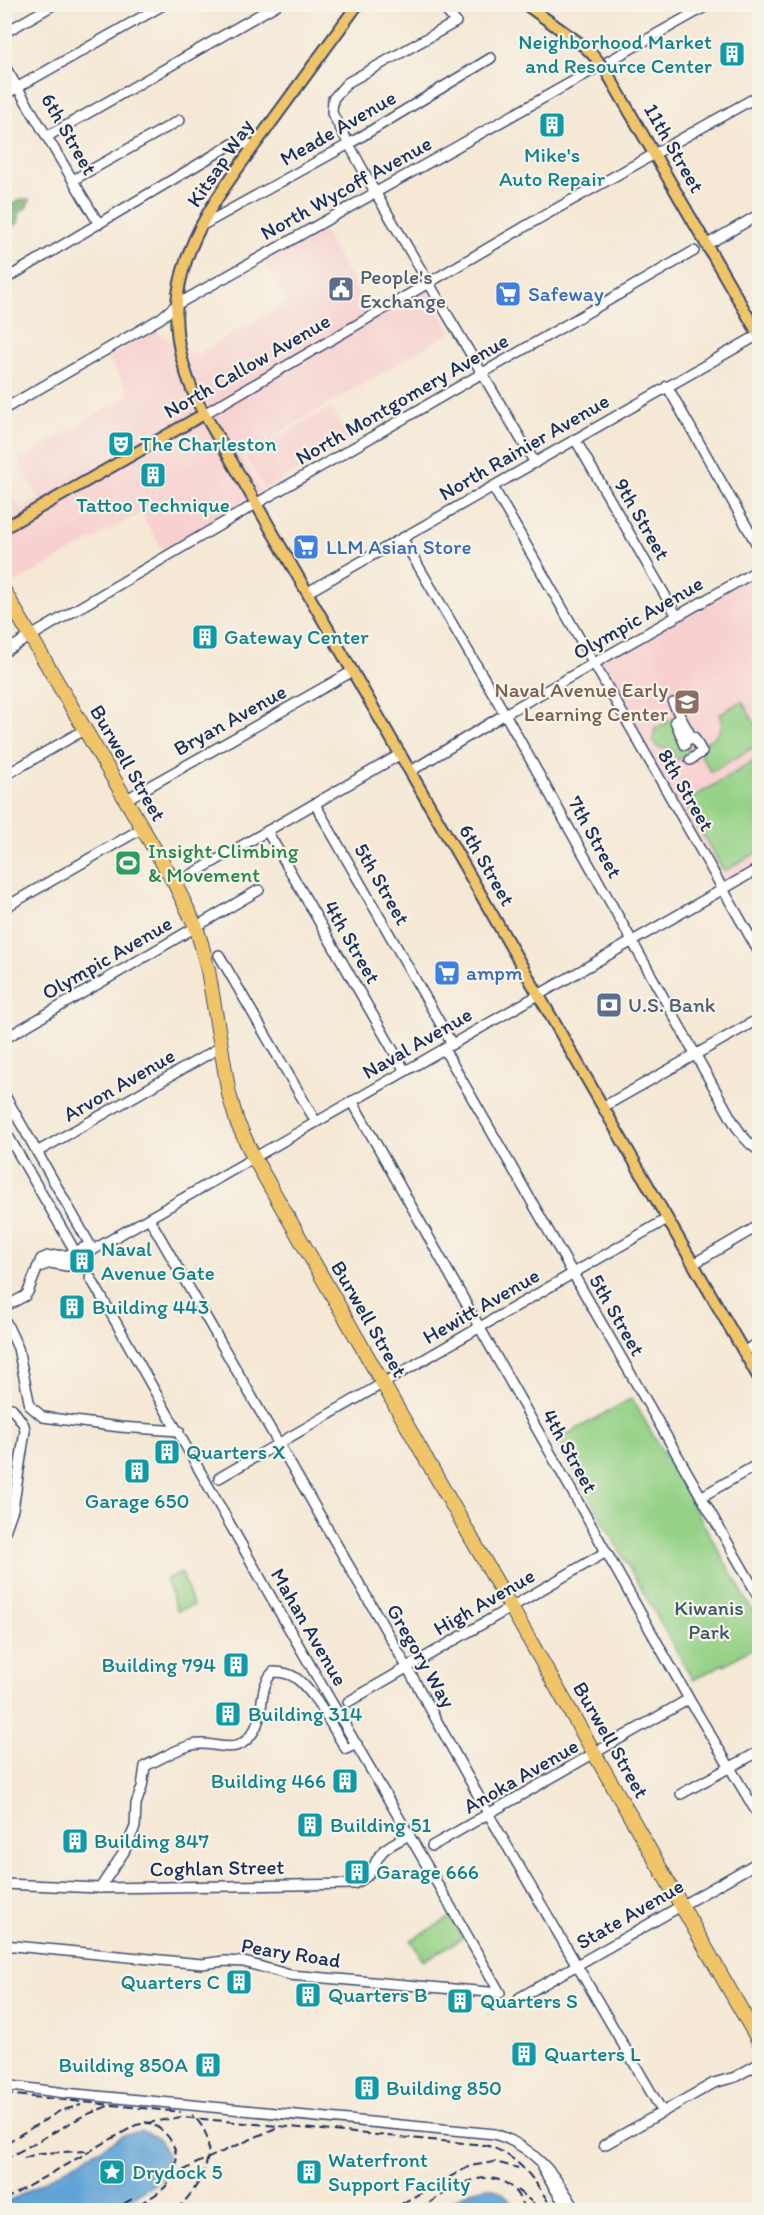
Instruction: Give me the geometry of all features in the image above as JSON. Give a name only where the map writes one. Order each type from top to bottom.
[{"type":"highway","name":"Burwell Street","points":[[4,591],[175,884],[196,927],[208,970],[219,1048],[232,1106],[254,1158],[759,2043]]},
{"type":"main road","name":"Kitsap Way","points":[[184,368],[177,335],[177,305],[183,271],[201,226],[255,145],[358,4]]},
{"type":"main road","name":"11th Street","points":[[525,4],[585,47],[606,71],[759,335]]},
{"type":"main road","name":"6th Street","points":[[184,368],[204,414],[759,1380]]},
{"type":"main road","name":"North Callow Avenue","points":[[4,528],[204,414]]},
{"type":"street","points":[[4,33],[55,4]]},
{"type":"street","points":[[4,95],[165,4]]},
{"type":"street","points":[[48,136],[267,7],[278,4]]},
{"type":"street","points":[[440,4],[456,22],[347,83],[333,99],[332,113],[375,192],[535,463]]},
{"type":"street","name":"North Wycoff Avenue","points":[[4,409],[161,318],[177,305],[710,4]]},
{"type":"street","name":"Meade Avenue","points":[[201,226],[349,144],[491,58]]},
{"type":"street","name":"6th Street","points":[[4,65],[99,224]]},
{"type":"street","name":"North Callow Avenue","points":[[204,414],[759,95]]},
{"type":"street","points":[[73,180],[180,120]]},
{"type":"street","points":[[4,280],[234,143],[255,145]]},
{"type":"street","points":[[706,244],[759,214]]},
{"type":"street","name":"North Montgomery Avenue","points":[[4,652],[483,372],[694,252]]},
{"type":"street","name":"North Rainier Avenue","points":[[308,592],[759,335]]},
{"type":"street","points":[[667,386],[759,550]]},
{"type":"street","name":"9th Street","points":[[575,439],[677,616]]},
{"type":"street","name":"8th Street","points":[[492,487],[759,954]]},
{"type":"street","name":"7th Street","points":[[402,538],[505,714],[695,1055],[742,1134],[759,1151]]},
{"type":"street","name":"Olympic Avenue","points":[[411,771],[505,714],[759,569]]},
{"type":"street","name":"Bryan Avenue","points":[[125,800],[353,671]]},
{"type":"street","points":[[673,703],[681,718],[687,741],[694,737],[702,752],[690,760]]},
{"type":"street","points":[[4,776],[84,730]]},
{"type":"street","name":"Olympic Avenue","points":[[175,884],[401,754]]},
{"type":"street","name":"5th Street","points":[[315,804],[572,1273],[759,1599]]},
{"type":"street","points":[[4,908],[141,829]]},
{"type":"street","name":"4th Street","points":[[267,831],[405,1071]]},
{"type":"street","name":"Naval Avenue","points":[[89,1252],[759,868]]},
{"type":"street","name":"Olympic Avenue","points":[[4,1039],[259,890]]},
{"type":"street","points":[[219,955],[316,1122]]},
{"type":"street","points":[[603,1107],[759,1018]]},
{"type":"street","name":"Arvon Avenue","points":[[37,1152],[219,1048]]},
{"type":"street","points":[[4,1094],[89,1252]]},
{"type":"street","name":"4th Street","points":[[352,1101],[689,1699],[759,1818]]},
{"type":"street","points":[[5,1129],[72,1246]]},
{"type":"street","name":"Gregory Way","points":[[149,1218],[407,1667],[489,1815],[663,2111]]},
{"type":"street","name":"Hewitt Avenue","points":[[219,1478],[667,1219]]},
{"type":"street","points":[[693,1264],[759,1225]]},
{"type":"street","points":[[4,1307],[25,1296],[32,1287],[41,1259],[48,1256],[89,1252]]},
{"type":"street","points":[[37,1268],[50,1263],[76,1267],[89,1252]]},
{"type":"street","name":"Mahan Avenue","points":[[90,1277],[179,1431],[271,1598],[500,1993]]},
{"type":"street","points":[[4,1318],[18,1348],[30,1406],[43,1417],[120,1427],[179,1431]]},
{"type":"street","points":[[743,1352],[759,1342]]},
{"type":"street","points":[[4,1534],[13,1509],[25,1431],[24,1425],[8,1408]]},
{"type":"street","points":[[701,1497],[759,1463]]},
{"type":"street","name":"High Avenue","points":[[348,1702],[606,1552]]},
{"type":"street","points":[[100,1888],[124,1852],[135,1827],[136,1804],[142,1787],[145,1766],[193,1744],[229,1748],[249,1738],[258,1721],[264,1684],[273,1672],[285,1672],[296,1678],[312,1697],[346,1749],[357,1744]]},
{"type":"street","name":"Anoka Avenue","points":[[432,1846],[689,1699]]},
{"type":"street","points":[[681,1794],[759,1751]]},
{"type":"street","name":"Coghlan Street","points":[[4,1884],[100,1888],[354,1884],[364,1879],[374,1869],[384,1850],[409,1835]]},
{"type":"street","name":"State Avenue","points":[[519,1998],[759,1861]]},
{"type":"street","name":"Peary Road","points":[[4,1945],[202,1964],[225,1961],[244,1962],[290,1975],[500,1993]]},
{"type":"street","points":[[604,2145],[714,2083],[735,2077],[759,2063]]},
{"type":"street","points":[[4,2085],[65,2093],[484,2132],[506,2138],[535,2155],[557,2179],[576,2211]]},
{"type":"street","points":[[535,2155],[568,2211]]},
{"type":"shaded area","points":[[322,228],[369,311],[421,282],[452,332],[241,455],[262,492],[163,551],[141,513],[13,584],[5,570],[5,485],[20,508],[39,498],[18,461],[130,394],[108,358],[154,330],[195,355],[287,303],[264,261]]},
{"type":"shaded area","points":[[331,407],[350,440],[264,490],[245,456]]},
{"type":"shaded area","name":"Naval Avenue Early Learning Center","points":[[759,569],[759,868],[722,890],[593,664]]},
{"type":"green space","points":[[21,199],[30,200],[26,208],[20,212],[18,224],[5,227],[5,209]]},
{"type":"green space","points":[[742,701],[759,731],[759,744],[711,772],[700,754],[700,745],[718,733],[722,725],[720,714]]},
{"type":"green space","points":[[672,719],[691,754],[677,760],[671,749],[657,747],[653,740],[655,729]]},
{"type":"green space","points":[[759,758],[759,851],[724,871],[686,806],[686,802]]},
{"type":"green space","name":"Kiwanis Park","points":[[632,1398],[759,1622],[759,1644],[693,1680],[557,1440]]},
{"type":"green space","points":[[182,1573],[193,1605],[177,1611],[166,1579]]},
{"type":"green space","points":[[451,1917],[463,1938],[423,1961],[411,1940]]},
{"type":"water","name":"Drydock 5","points":[[141,2131],[155,2137],[160,2142],[167,2155],[167,2162],[162,2177],[136,2196],[103,2211],[5,2210],[5,2204],[126,2134]]},
{"type":"water","points":[[487,2187],[504,2194],[515,2210],[437,2210],[470,2191]]},
{"type":"railway","points":[[4,2094],[181,2112]]},
{"type":"railway","points":[[6,2143],[60,2111],[81,2105]]},
{"type":"railway","points":[[4,2160],[81,2117],[108,2106]]},
{"type":"railway","points":[[176,2210],[194,2189],[206,2164],[207,2138],[202,2126],[192,2115]]},
{"type":"railway","points":[[4,2200],[136,2125],[181,2117],[485,2145],[497,2149],[517,2162],[533,2179],[553,2210]]},
{"type":"railway","points":[[127,2210],[163,2189],[173,2176],[176,2166],[176,2156],[170,2139],[163,2131],[145,2122]]},
{"type":"railway","points":[[171,2178],[195,2164],[276,2128]]},
{"type":"railway","points":[[24,2158],[40,2153],[86,2151]]},
{"type":"railway","points":[[390,2210],[470,2166],[495,2162],[518,2168]]},
{"type":"railway","points":[[418,2210],[461,2185],[484,2178],[496,2179],[510,2186],[518,2195],[524,2210]]},
{"type":"railway","points":[[517,2190],[542,2210]]},
{"type":"railway","points":[[112,2210],[134,2198]]},
{"type":"place","name":"Neighborhood Market and Resource Center","points":[[732,54]]},
{"type":"place","name":"Mike's Auto Repair","points":[[552,125]]},
{"type":"place","name":"People's Exchange","points":[[341,289]]},
{"type":"place","name":"Safeway","points":[[508,294]]},
{"type":"place","name":"The Charleston","points":[[121,444]]},
{"type":"place","name":"Tattoo Technique","points":[[153,475]]},
{"type":"place","name":"LLM Asian Store","points":[[306,547]]},
{"type":"place","name":"Gateway Center","points":[[205,637]]},
{"type":"place","name":"Naval Avenue Early Learning Center","points":[[687,702]]},
{"type":"place","name":"Insight Climbing & Movement","points":[[128,863]]},
{"type":"place","name":"ampm","points":[[447,973]]},
{"type":"place","name":"U.S. Bank","points":[[609,1005]]},
{"type":"place","name":"Naval Avenue Gate","points":[[82,1261]]},
{"type":"place","name":"Building 443","points":[[72,1307]]},
{"type":"place","name":"Quarters X","points":[[167,1452]]},
{"type":"place","name":"Garage 650","points":[[137,1471]]},
{"type":"place","name":"Building 794","points":[[236,1665]]},
{"type":"place","name":"Building 314","points":[[228,1714]]},
{"type":"place","name":"Building 466","points":[[345,1781]]},
{"type":"place","name":"Building 51","points":[[310,1825]]},
{"type":"place","name":"Building 847","points":[[75,1841]]},
{"type":"place","name":"Garage 666","points":[[357,1872]]},
{"type":"place","name":"Quarters C","points":[[239,1982]]},
{"type":"place","name":"Quarters B","points":[[308,1995]]},
{"type":"place","name":"Quarters S","points":[[460,2001]]},
{"type":"place","name":"Quarters L","points":[[524,2054]]},
{"type":"place","name":"Building 850A","points":[[208,2065]]},
{"type":"place","name":"Building 850","points":[[367,2088]]},
{"type":"place","name":"Drydock 5","points":[[112,2172]]},
{"type":"place","name":"Waterfront Support Facility","points":[[309,2172]]}]
